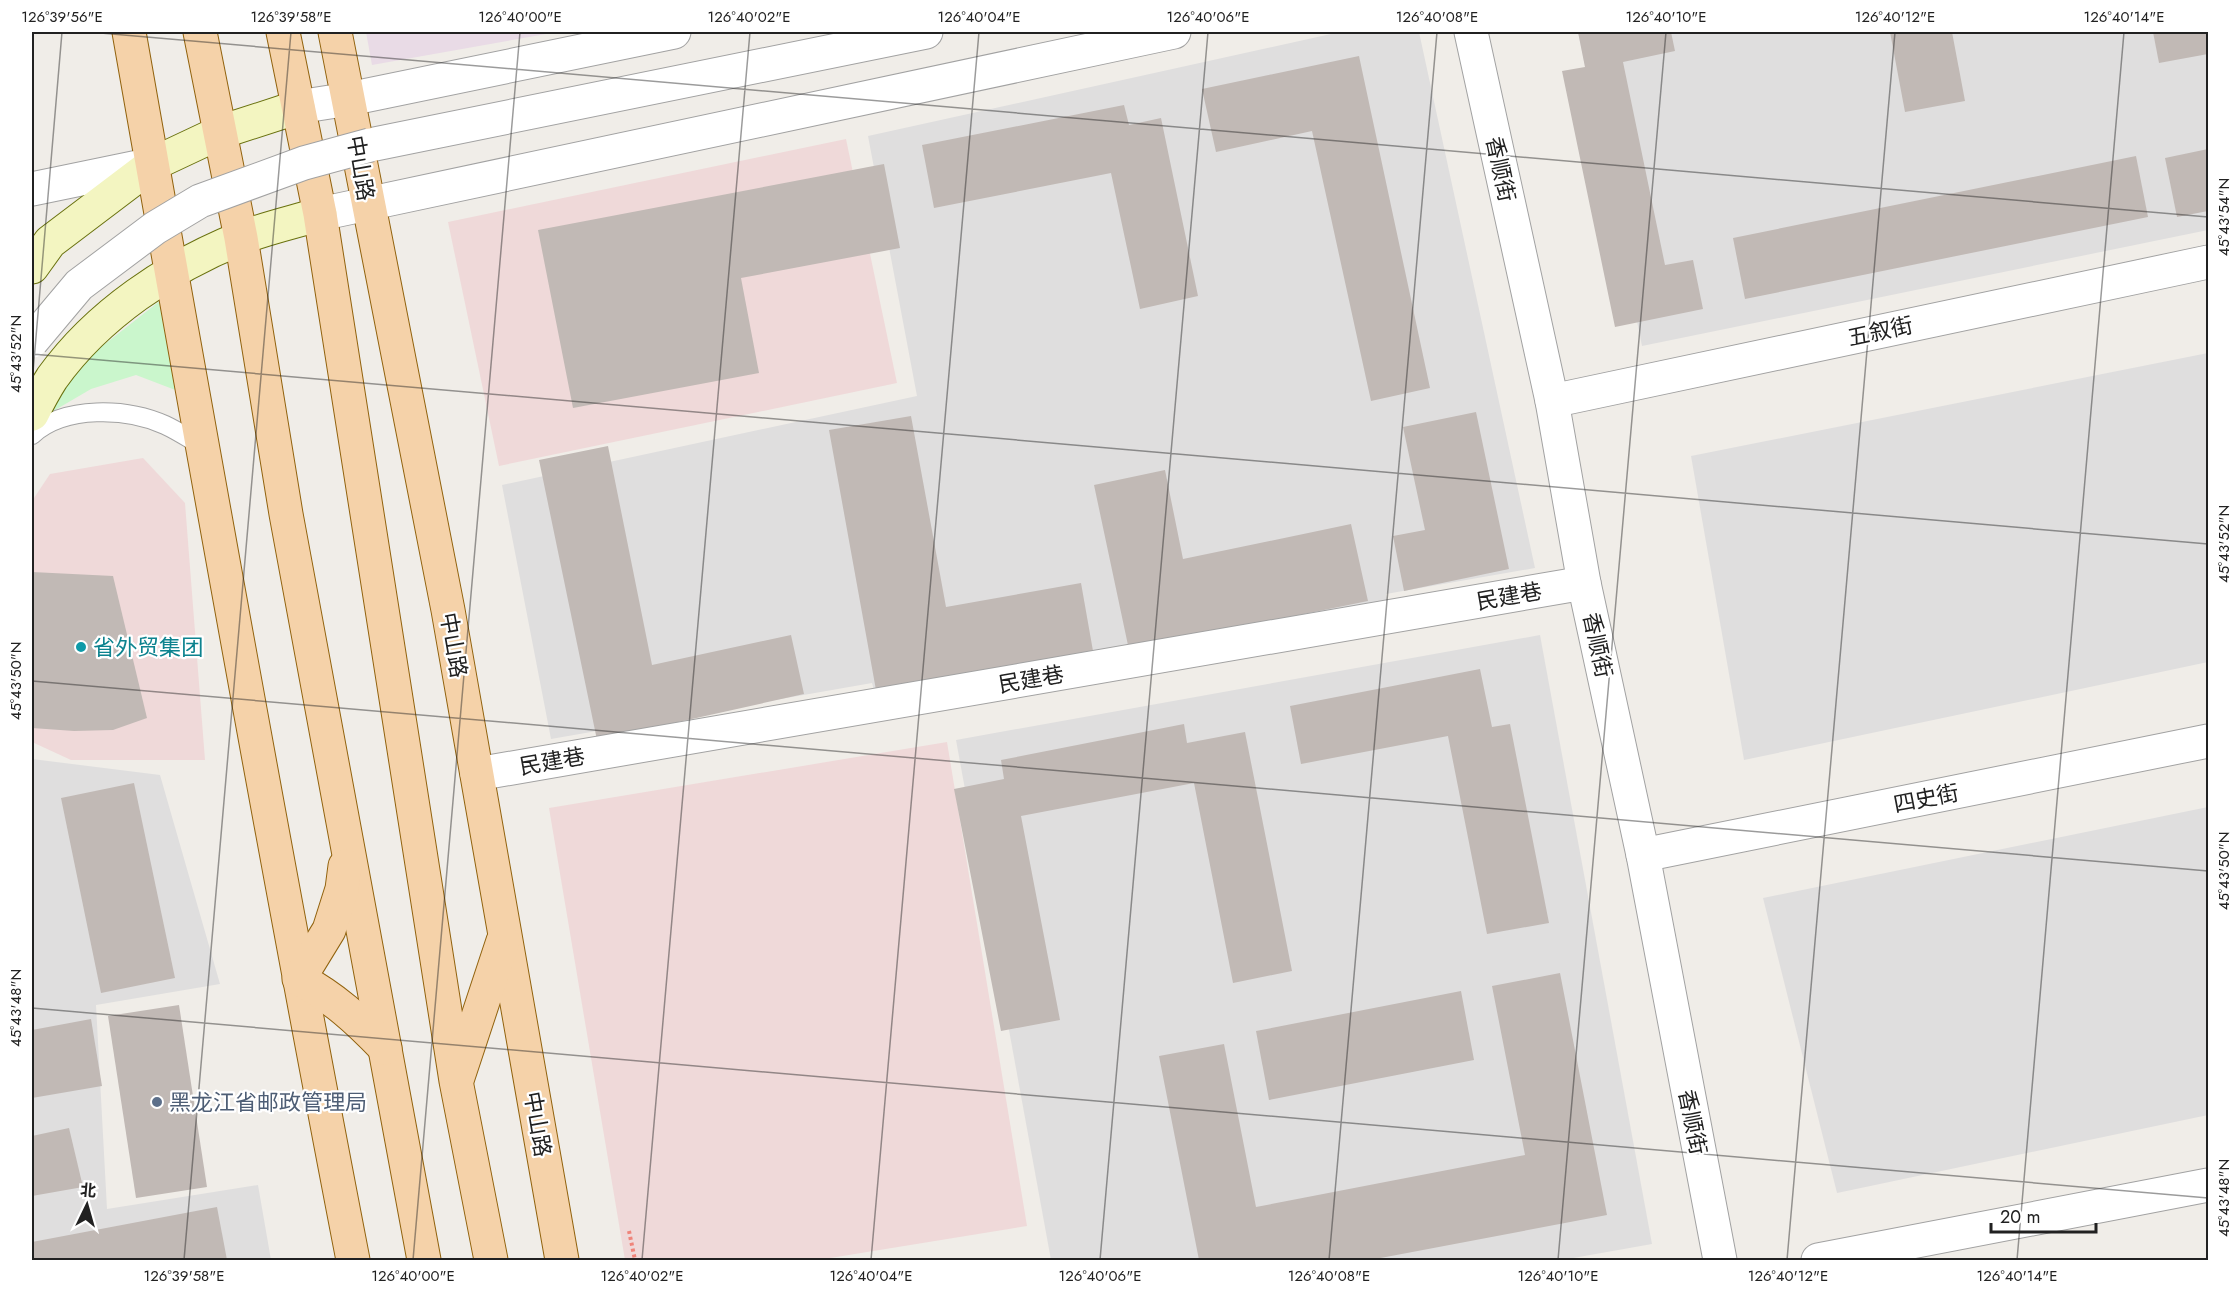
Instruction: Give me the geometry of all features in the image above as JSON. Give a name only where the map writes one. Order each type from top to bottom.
[{"type":"main road","points":[[129,32],[299,979],[353,1260]]},
{"type":"main road","points":[[200,32],[242,238],[286,514],[424,1260]]},
{"type":"main road","points":[[283,32],[320,214],[456,1081],[491,1260]]},
{"type":"main road","name":"中山路","points":[[335,32],[448,610],[562,1260]]},
{"type":"main road","points":[[32,267],[50,242],[153,164],[221,132],[298,107]]},
{"type":"main road","points":[[32,414],[52,379],[74,352],[119,308],[172,272],[242,238],[320,214]]},
{"type":"main road","points":[[299,979],[329,930],[342,889],[347,843]]},
{"type":"main road","points":[[456,1081],[505,936]]},
{"type":"main road","points":[[299,979],[326,994],[352,1015],[385,1048]]},
{"type":"street","points":[[298,107],[349,99],[674,32]]},
{"type":"street","points":[[32,342],[79,285],[155,228],[200,201],[304,163],[370,145],[926,32]]},
{"type":"street","points":[[320,214],[1174,32]]},
{"type":"street","name":"香顺街","points":[[1471,32],[1552,401],[1584,583],[1643,855],[1720,1260]]},
{"type":"street","points":[[32,189],[153,164]]},
{"type":"street","name":"五叙街","points":[[1552,401],[2208,262]]},
{"type":"street","name":"民建巷","points":[[477,774],[1584,583]]},
{"type":"street","name":"四史街","points":[[1643,855],[2208,741]]},
{"type":"street","points":[[1818,1260],[2208,1185]]},
{"type":"lane","points":[[32,435],[61,418],[89,413],[112,413],[139,417],[164,425],[202,446]]},
{"type":"path","points":[[629,1231],[635,1260]]},
{"type":"shaded area","points":[[366,32],[557,32],[372,65]]},
{"type":"shaded area","points":[[1340,32],[1419,32],[1535,568],[1386,594],[1387,601],[876,697],[872,683],[551,739],[502,485],[917,396],[868,136]]},
{"type":"shaded area","points":[[1578,32],[2208,32],[2208,230],[1642,346]]},
{"type":"shaded area","points":[[846,139],[897,383],[499,466],[448,222]]},
{"type":"shaded area","points":[[2208,353],[2208,662],[1744,760],[1691,456]]},
{"type":"shaded area","points":[[143,458],[185,503],[205,760],[71,760],[32,742],[32,501],[50,474]]},
{"type":"shaded area","points":[[1540,635],[1652,1244],[1562,1260],[1051,1260],[956,740]]},
{"type":"shaded area","points":[[947,742],[1027,1226],[818,1260],[625,1260],[549,808]]},
{"type":"shaded area","points":[[32,759],[160,775],[220,984],[96,1005],[107,1209],[258,1185],[271,1260],[32,1260]]},
{"type":"shaded area","points":[[2208,807],[2208,1115],[1837,1193],[1763,898]]},
{"type":"green space","points":[[184,282],[212,404],[136,375],[91,389],[50,413],[54,384]]},
{"type":"building","points":[[1578,32],[1671,32],[1675,51],[1623,62],[1665,265],[1693,260],[1703,309],[1615,327],[1562,71],[1585,67]]},
{"type":"building","points":[[1890,32],[1952,32],[1965,101],[1905,112]]},
{"type":"building","points":[[2153,32],[2208,32],[2208,54],[2159,63]]},
{"type":"building","points":[[1359,56],[1430,388],[1371,401],[1312,131],[1216,152],[1202,89]]},
{"type":"building","points":[[1124,105],[1129,125],[1161,118],[1198,296],[1140,309],[1111,173],[934,208],[922,145]]},
{"type":"building","points":[[2208,149],[2208,211],[2177,217],[2165,158]]},
{"type":"building","points":[[2136,156],[2148,217],[1745,299],[1733,238]]},
{"type":"building","points":[[884,164],[900,248],[741,278],[759,373],[573,408],[538,230]]},
{"type":"building","points":[[1476,412],[1509,569],[1404,591],[1393,536],[1425,530],[1403,427]]},
{"type":"building","points":[[911,416],[946,607],[1081,583],[1093,651],[876,690],[829,430]]},
{"type":"building","points":[[608,446],[652,665],[791,635],[804,694],[597,740],[539,460]]},
{"type":"building","points":[[1165,470],[1183,559],[1351,524],[1368,601],[1129,650],[1094,485]]},
{"type":"building","name":"省外贸集团","points":[[32,572],[113,576],[147,718],[113,730],[74,731],[32,728]]},
{"type":"building","points":[[1480,669],[1492,727],[1510,724],[1549,923],[1487,934],[1448,736],[1301,764],[1290,706]]},
{"type":"building","points":[[1184,724],[1187,743],[1245,732],[1292,971],[1233,983],[1194,783],[1021,816],[1060,1020],[1001,1031],[954,789],[1004,779],[1001,760]]},
{"type":"building","points":[[134,783],[175,978],[101,993],[61,798]]},
{"type":"building","points":[[1560,973],[1607,1215],[1370,1260],[1199,1260],[1159,1056],[1224,1044],[1256,1207],[1525,1155],[1492,986]]},
{"type":"building","points":[[1461,991],[1474,1060],[1269,1100],[1256,1031]]},
{"type":"building","name":"黑龙江省邮政管理局","points":[[179,1005],[207,1187],[136,1198],[108,1016]]},
{"type":"building","points":[[91,1019],[102,1086],[32,1098],[32,1030]]},
{"type":"building","points":[[69,1128],[83,1187],[32,1196],[32,1136]]},
{"type":"building","points":[[217,1207],[227,1260],[32,1260],[32,1242]]},
{"type":"place","name":"省外贸集团","points":[[81,647]]},
{"type":"place","name":"黑龙江省邮政管理局","points":[[157,1102]]}]
